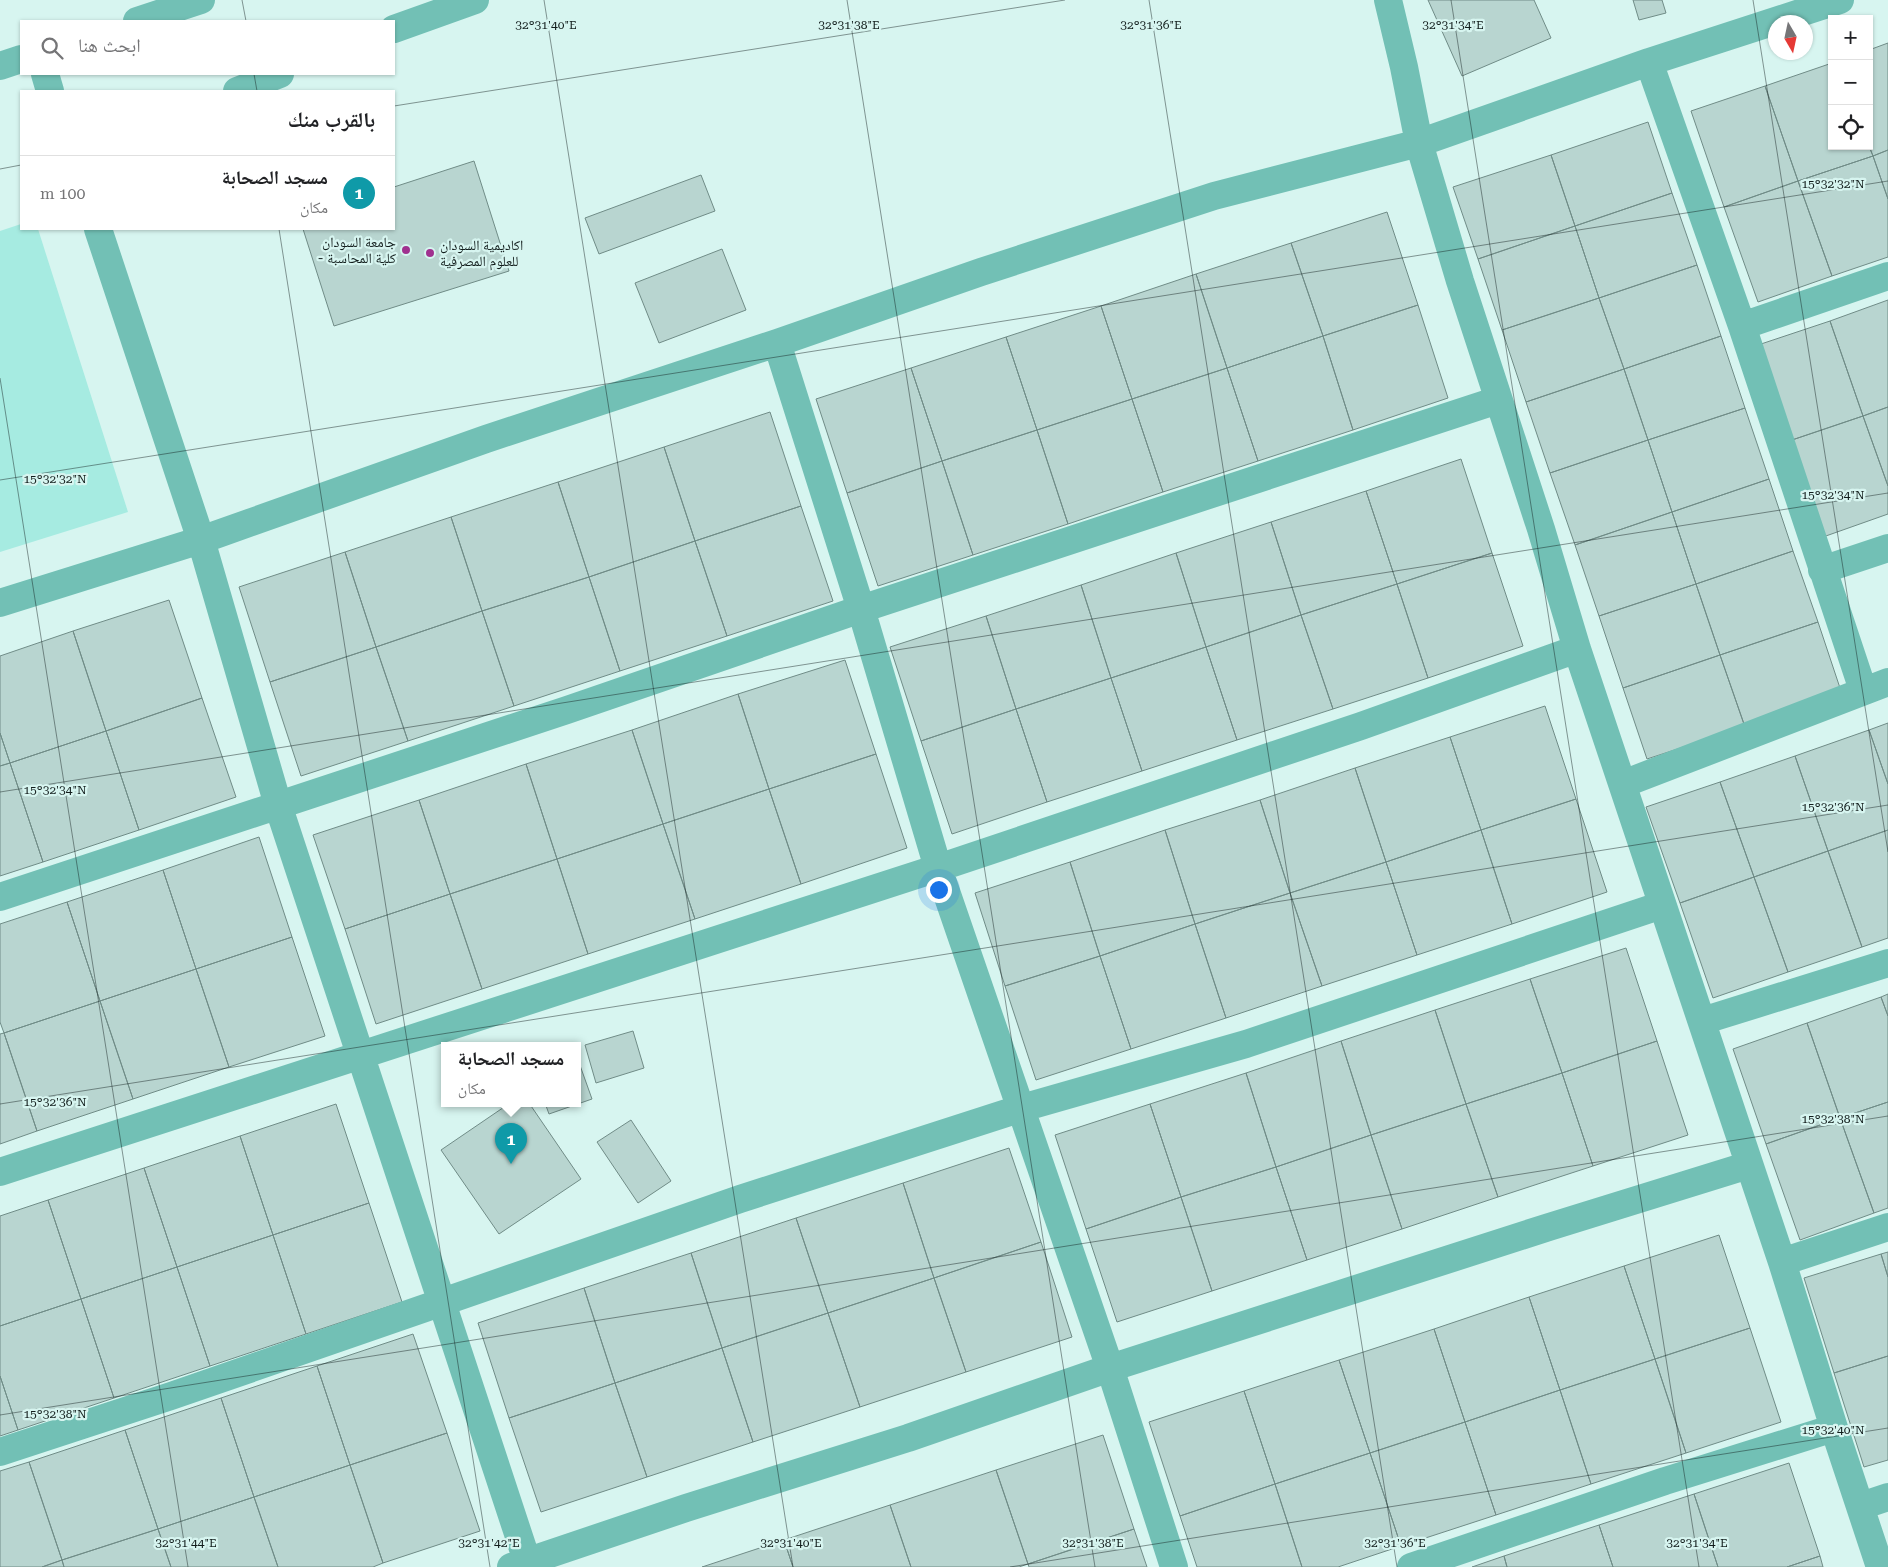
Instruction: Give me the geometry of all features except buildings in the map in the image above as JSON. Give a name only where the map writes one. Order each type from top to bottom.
[{"type":"street","points":[[139,20],[201,0]]},
{"type":"street","points":[[395,29],[476,0]]},
{"type":"street","points":[[1388,0],[1404,66],[1419,143],[1498,400],[1541,529],[1577,650],[1782,1262],[1880,1567]]},
{"type":"street","points":[[0,603],[201,540],[486,439],[776,343],[981,272],[1214,196],[1419,143],[1810,5],[1840,0]]},
{"type":"street","points":[[0,66],[20,59]]},
{"type":"street","points":[[1623,784],[1710,748],[1798,718],[1876,686],[1822,570],[1742,326],[1649,62]]},
{"type":"street","points":[[45,75],[50,90]]},
{"type":"street","points":[[240,90],[277,75]]},
{"type":"street","points":[[98,230],[201,540],[278,805],[443,1301],[523,1565],[908,1438],[1110,1368],[1749,1165]]},
{"type":"street","points":[[1742,326],[1888,276]]},
{"type":"street","points":[[776,343],[860,609],[938,868],[1110,1368],[1174,1567]]},
{"type":"street","points":[[0,897],[860,609],[1498,400]]},
{"type":"street","points":[[1822,570],[1888,548]]},
{"type":"street","points":[[0,1172],[938,868],[1361,726],[1577,650]]},
{"type":"street","points":[[0,1452],[171,1396],[740,1199],[1022,1108],[1246,1044],[1662,905]]},
{"type":"street","points":[[1702,1021],[1888,963]]},
{"type":"street","points":[[1782,1262],[1888,1227]]},
{"type":"street","points":[[1411,1567],[1665,1481],[1834,1428]]},
{"type":"street","points":[[1861,1506],[1888,1497]]},
{"type":"shaded area","points":[[20,224],[20,230],[38,230],[128,512],[0,552],[0,231]]},
{"type":"place","name":"جامعة السودان - كلية المحاسبة","points":[[406,250]]},
{"type":"place","name":"اكاديمية السودان للعلوم المصرفية","points":[[430,253]]},
{"type":"place","name":"مسجد الصحابة","points":[[511,1164]]}]
